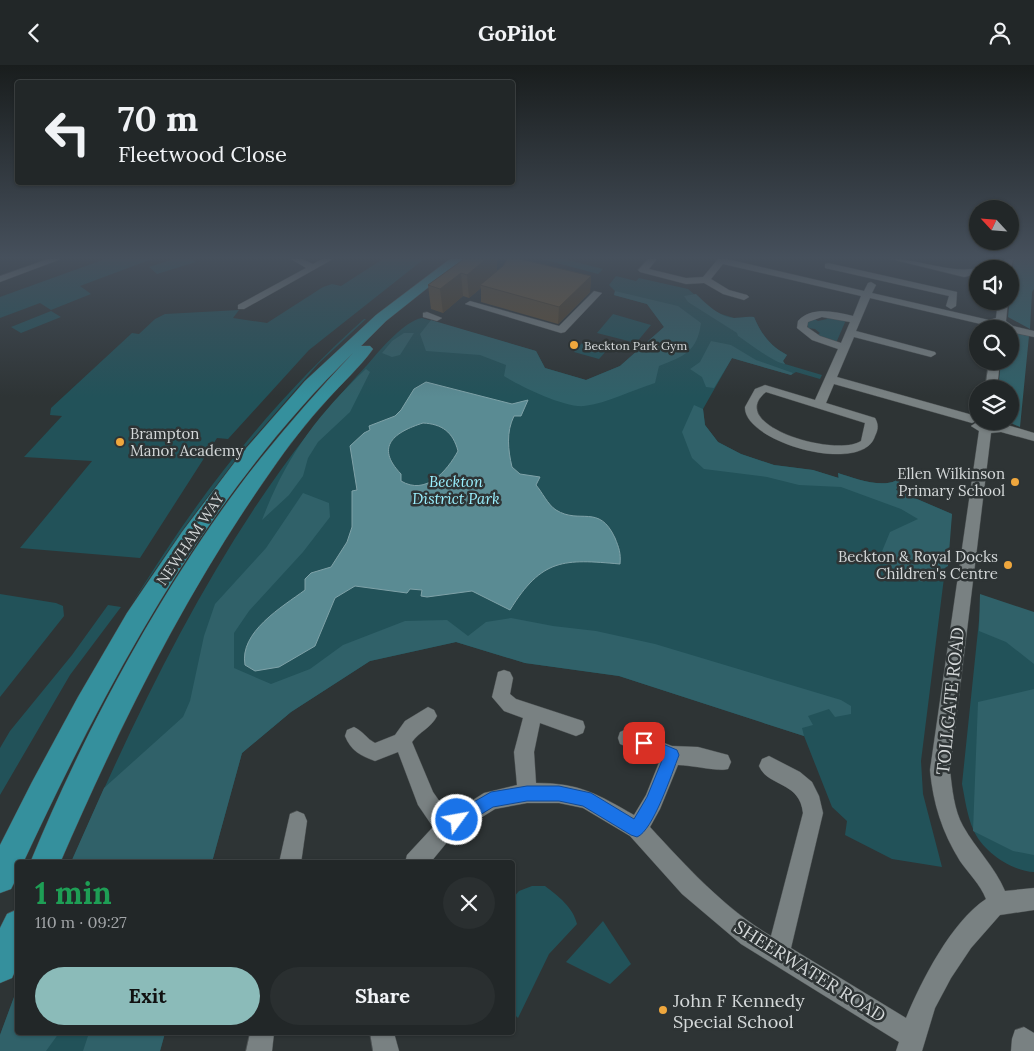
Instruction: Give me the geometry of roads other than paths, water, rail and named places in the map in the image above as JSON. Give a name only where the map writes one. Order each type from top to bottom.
[{"type":"highway","name":"NEWHAM WAY","points":[[0,878],[108,668],[195,529],[236,472],[285,411],[328,365],[395,305]]},
{"type":"highway","name":"NEWHAM WAY","points":[[46,860],[115,710],[168,613],[255,479],[318,399],[372,342],[413,305]]},
{"type":"highway","points":[[0,966],[15,932]]},
{"type":"street","points":[[241,307],[245,305]]},
{"type":"street","points":[[474,305],[561,330],[582,305]]},
{"type":"street","points":[[820,403],[862,305]]},
{"type":"street","points":[[909,305],[974,320]]},
{"type":"street","points":[[844,347],[827,343],[808,334],[802,328],[803,321],[809,316],[819,314],[856,320]]},
{"type":"street","points":[[1019,331],[1034,334]]},
{"type":"street","points":[[850,333],[931,354]]},
{"type":"street","points":[[830,379],[969,417]]},
{"type":"street","points":[[765,389],[820,403],[872,421],[872,428],[867,443],[850,451],[826,450],[785,438],[770,431],[756,421],[751,414],[751,407],[759,391],[765,389]]},
{"type":"street","name":"TOLLGATE ROAD","points":[[985,430],[940,770],[942,790],[953,829],[969,855],[990,882],[998,904]]},
{"type":"street","points":[[1012,430],[1034,437]]},
{"type":"street","points":[[504,677],[501,697],[510,705],[576,727]]},
{"type":"street","points":[[527,793],[524,752],[533,714]]},
{"type":"street","points":[[354,736],[362,746],[375,752],[402,741],[412,727],[428,716]]},
{"type":"street","points":[[627,738],[672,755],[698,756],[721,762]]},
{"type":"street","points":[[402,741],[414,766],[425,798],[446,828]]},
{"type":"street","points":[[637,829],[653,802],[672,755]]},
{"type":"street","points":[[769,767],[798,782],[807,791],[813,802],[813,813],[778,954]]},
{"type":"street","name":"SHEERWATER ROAD","points":[[419,860],[446,828],[491,800],[527,793],[559,793],[586,799],[637,829],[690,886],[748,936],[911,1043]]},
{"type":"street","points":[[290,860],[297,821]]},
{"type":"street","points":[[911,1043],[937,977],[964,939],[985,914],[998,904],[1034,899]]},
{"type":"street","points":[[259,1051],[262,1035]]},
{"type":"street","points":[[382,1035],[386,1051]]},
{"type":"place","name":"Beckton Park Gym","points":[[574,345]]},
{"type":"place","name":"Brampton Manor Academy","points":[[120,442]]},
{"type":"place","name":"Ellen Wilkinson Primary School","points":[[1015,482]]},
{"type":"place","name":"Beckton & Royal Docks Children's Centre","points":[[1008,565]]},
{"type":"place","name":"John F Kennedy Special School","points":[[663,1010]]},
{"type":"park label","name":"Beckton District Park","points":[[456,490]]}]
